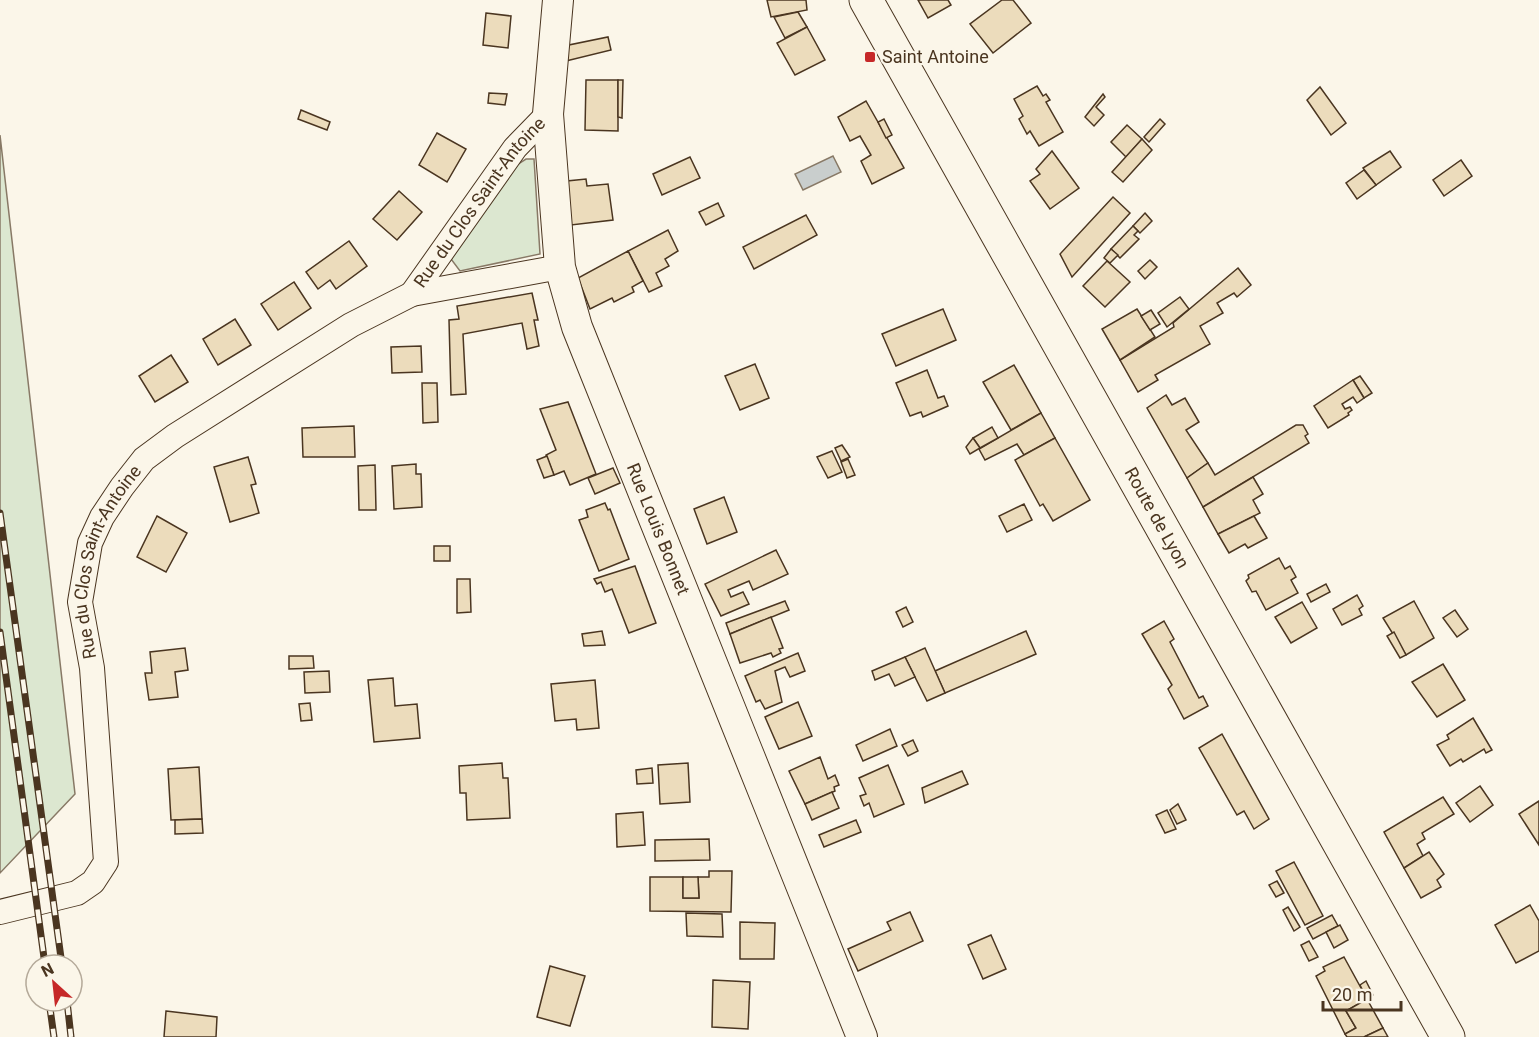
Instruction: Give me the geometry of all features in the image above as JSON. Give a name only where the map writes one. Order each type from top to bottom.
[{"type":"main road","name":"Route de Lyon","points":[[866,0],[1448,1037]]},
{"type":"street","name":"Rue Louis Bonnet","points":[[558,0],[548,114],[560,267],[577,327],[862,1037]]},
{"type":"street","name":"Rue du Clos Saint-Antoine","points":[[412,294],[515,148],[548,114]]},
{"type":"street","name":"Rue du Clos Saint-Antoine","points":[[0,912],[77,893],[93,882],[106,862],[92,668],[80,602],[90,543],[102,517],[144,459],[175,436],[351,325],[412,294],[560,267]]},
{"type":"green space","points":[[0,135],[75,794],[0,873]]},
{"type":"green space","points":[[526,159],[534,159],[540,254],[460,271],[451,259],[515,166]]},
{"type":"shaded area","points":[[833,156],[841,172],[803,190],[795,174]]},
{"type":"building","points":[[767,0],[806,0],[807,10],[771,17]]},
{"type":"building","points":[[918,0],[948,0],[951,5],[928,18]]},
{"type":"building","points":[[1002,0],[1013,0],[1031,23],[993,53],[970,24]]},
{"type":"building","points":[[798,12],[807,27],[785,38],[774,17]]},
{"type":"building","points":[[486,13],[511,16],[508,48],[483,45]]},
{"type":"building","points":[[807,27],[825,60],[795,75],[777,43]]},
{"type":"building","points":[[608,37],[611,50],[566,61],[569,45]]},
{"type":"building","points":[[586,80],[618,80],[618,131],[585,130]]},
{"type":"building","points":[[618,80],[623,80],[622,118],[618,117]]},
{"type":"building","points":[[1037,86],[1043,96],[1046,94],[1050,100],[1046,102],[1063,132],[1039,146],[1030,131],[1027,134],[1019,119],[1023,116],[1014,99]]},
{"type":"building","points":[[1320,87],[1346,123],[1331,135],[1307,100]]},
{"type":"building","points":[[489,93],[507,94],[505,105],[488,103]]},
{"type":"building","points":[[1103,94],[1105,97],[1096,107],[1104,115],[1094,126],[1085,117]]},
{"type":"building","points":[[866,101],[904,168],[872,184],[861,161],[871,155],[860,136],[850,141],[838,117]]},
{"type":"building","points":[[301,110],[330,122],[327,130],[298,119]]},
{"type":"building","points":[[884,119],[892,135],[886,138],[878,122]]},
{"type":"building","points":[[1160,119],[1165,124],[1149,142],[1144,137]]},
{"type":"building","points":[[1127,125],[1142,139],[1126,157],[1111,142]]},
{"type":"building","points":[[437,133],[466,149],[447,182],[419,165]]},
{"type":"building","points":[[1142,139],[1152,150],[1123,182],[1112,172]]},
{"type":"building","points":[[1052,151],[1079,188],[1050,209],[1030,181],[1040,174],[1036,169]]},
{"type":"building","points":[[1390,151],[1401,167],[1376,185],[1363,168]]},
{"type":"building","points":[[690,157],[700,178],[662,195],[653,174]]},
{"type":"building","points":[[1461,160],[1472,176],[1444,196],[1433,180]]},
{"type":"building","points":[[1364,170],[1376,185],[1357,199],[1346,183]]},
{"type":"building","points":[[586,179],[587,186],[608,184],[613,220],[571,225],[567,181]]},
{"type":"building","points":[[399,191],[422,212],[397,240],[373,219]]},
{"type":"building","points":[[1113,197],[1130,213],[1072,277],[1060,254]]},
{"type":"building","points":[[718,203],[724,216],[706,225],[699,212]]},
{"type":"building","points":[[1145,213],[1152,221],[1140,233],[1133,226]]},
{"type":"building","points":[[806,215],[817,235],[754,269],[743,247]]},
{"type":"building","points":[[1133,226],[1138,231],[1134,235],[1139,239],[1120,258],[1111,249]]},
{"type":"building","points":[[668,230],[678,251],[665,259],[669,266],[656,273],[662,286],[649,292],[628,251]]},
{"type":"building","points":[[349,241],[367,266],[336,289],[330,280],[318,289],[306,272]]},
{"type":"building","points":[[1111,249],[1118,255],[1110,263],[1104,258]]},
{"type":"building","points":[[628,251],[643,281],[632,287],[634,292],[614,302],[612,298],[590,309],[578,278]]},
{"type":"building","points":[[1150,260],[1157,267],[1145,279],[1138,271]]},
{"type":"building","points":[[1107,261],[1130,282],[1105,307],[1083,286]]},
{"type":"building","points":[[1238,268],[1251,285],[1237,297],[1234,293],[1217,303],[1223,313],[1200,326],[1210,344],[1155,375],[1158,380],[1138,392],[1120,360],[1174,327],[1173,323]]},
{"type":"building","points":[[294,282],[311,308],[278,330],[261,304]]},
{"type":"building","points":[[532,293],[538,320],[534,320],[539,346],[527,349],[522,323],[463,334],[466,394],[451,395],[449,320],[459,319],[457,306]]},
{"type":"building","points":[[1180,297],[1189,309],[1167,327],[1158,313]]},
{"type":"building","points":[[943,309],[956,340],[896,366],[882,334]]},
{"type":"building","points":[[1137,309],[1155,337],[1120,360],[1102,329]]},
{"type":"building","points":[[1151,310],[1160,324],[1150,330],[1141,316]]},
{"type":"building","points":[[235,319],[251,345],[218,365],[203,339]]},
{"type":"building","points":[[421,346],[422,372],[392,373],[391,347]]},
{"type":"building","points":[[171,355],[188,382],[155,402],[139,376]]},
{"type":"building","points":[[755,364],[769,398],[740,410],[725,376]]},
{"type":"building","points":[[1014,365],[1041,413],[1011,430],[983,382]]},
{"type":"building","points":[[927,370],[938,398],[944,396],[948,406],[923,417],[921,412],[910,416],[896,383]]},
{"type":"building","points":[[1360,376],[1372,393],[1364,398],[1353,380]]},
{"type":"building","points":[[1353,380],[1364,398],[1357,403],[1353,397],[1342,404],[1345,409],[1350,407],[1352,410],[1348,413],[1349,415],[1328,428],[1314,406]]},
{"type":"building","points":[[422,383],[437,383],[438,422],[423,423]]},
{"type":"building","points":[[1166,395],[1172,405],[1185,398],[1199,422],[1186,430],[1208,463],[1187,478],[1147,408]]},
{"type":"building","points":[[568,402],[596,474],[570,485],[564,471],[554,475],[546,455],[556,450],[540,409]]},
{"type":"building","points":[[1041,413],[1055,438],[1024,455],[1017,444],[985,460],[979,449]]},
{"type":"building","points":[[1296,425],[1303,425],[1308,434],[1305,436],[1309,443],[1203,507],[1187,478],[1208,463],[1215,475]]},
{"type":"building","points":[[354,426],[355,457],[303,457],[302,428]]},
{"type":"building","points":[[992,427],[998,438],[980,448],[973,438]]},
{"type":"building","points":[[973,438],[980,448],[970,454],[966,447]]},
{"type":"building","points":[[1055,438],[1090,500],[1053,521],[1043,504],[1040,506],[1015,460]]},
{"type":"building","points":[[842,445],[850,457],[841,461],[835,448]]},
{"type":"building","points":[[832,451],[842,472],[828,478],[817,457]]},
{"type":"building","points":[[547,456],[554,475],[544,478],[537,460]]},
{"type":"building","points":[[248,457],[256,484],[251,485],[259,513],[230,522],[214,467]]},
{"type":"building","points":[[848,459],[855,475],[847,478],[841,462]]},
{"type":"building","points":[[416,464],[416,474],[421,474],[422,507],[394,509],[392,466]]},
{"type":"building","points":[[375,465],[376,510],[359,510],[358,466]]},
{"type":"building","points":[[613,468],[620,483],[595,494],[588,478]]},
{"type":"building","points":[[1253,477],[1263,494],[1253,500],[1260,513],[1218,534],[1203,507]]},
{"type":"building","points":[[724,497],[737,532],[707,544],[694,509]]},
{"type":"building","points":[[605,503],[608,510],[610,509],[629,559],[599,571],[579,520],[588,517],[586,510]]},
{"type":"building","points":[[1024,504],[1032,520],[1007,532],[999,516]]},
{"type":"building","points":[[157,516],[187,533],[166,572],[137,557]]},
{"type":"building","points":[[1254,516],[1267,538],[1248,548],[1245,544],[1229,553],[1218,534]]},
{"type":"building","points":[[434,546],[450,546],[450,561],[434,561]]},
{"type":"building","points":[[776,550],[788,574],[753,590],[749,581],[728,590],[731,597],[743,592],[749,604],[721,616],[705,584]]},
{"type":"building","points":[[1279,558],[1285,569],[1290,566],[1296,577],[1291,580],[1298,593],[1266,610],[1256,591],[1252,592],[1246,581],[1249,578],[1248,575]]},
{"type":"building","points":[[635,566],[656,623],[629,633],[612,589],[605,592],[601,582],[597,584],[594,579]]},
{"type":"building","points":[[457,579],[470,579],[471,612],[457,613]]},
{"type":"building","points":[[1326,584],[1330,592],[1311,602],[1307,594]]},
{"type":"building","points":[[1357,595],[1363,606],[1359,609],[1362,615],[1342,625],[1333,609]]},
{"type":"building","points":[[785,601],[789,610],[730,634],[726,623]]},
{"type":"building","points":[[1414,601],[1434,638],[1406,655],[1383,618]]},
{"type":"building","points":[[1302,602],[1317,628],[1291,643],[1275,617]]},
{"type":"building","points":[[906,607],[913,622],[903,627],[896,612]]},
{"type":"building","points":[[1455,610],[1468,629],[1457,637],[1443,618]]},
{"type":"building","points":[[771,617],[783,648],[779,649],[781,653],[773,657],[771,653],[740,663],[730,634]]},
{"type":"building","points":[[1164,621],[1174,639],[1170,642],[1199,698],[1203,696],[1208,706],[1184,719],[1168,689],[1172,685],[1142,634]]},
{"type":"building","points":[[602,631],[605,645],[584,646],[582,634]]},
{"type":"building","points":[[1026,631],[1036,654],[945,693],[935,671]]},
{"type":"building","points":[[1394,632],[1406,655],[1400,658],[1387,636]]},
{"type":"building","points":[[185,648],[188,670],[175,672],[178,697],[149,700],[145,673],[152,673],[150,652]]},
{"type":"building","points":[[925,648],[945,693],[927,701],[905,657]]},
{"type":"building","points":[[798,653],[805,671],[790,677],[785,667],[775,671],[782,702],[765,709],[760,700],[756,702],[745,676]]},
{"type":"building","points":[[289,656],[313,656],[314,668],[289,669]]},
{"type":"building","points":[[905,657],[915,677],[895,686],[889,674],[875,680],[872,671]]},
{"type":"building","points":[[1443,664],[1465,700],[1437,717],[1412,682]]},
{"type":"building","points":[[329,671],[330,692],[305,693],[304,672]]},
{"type":"building","points":[[393,678],[395,706],[417,704],[420,738],[374,742],[368,680]]},
{"type":"building","points":[[595,680],[599,728],[577,730],[576,719],[555,721],[551,684]]},
{"type":"building","points":[[798,702],[812,736],[779,749],[765,717]]},
{"type":"building","points":[[310,703],[312,720],[301,721],[299,704]]},
{"type":"building","points":[[1473,718],[1492,750],[1486,753],[1484,749],[1463,762],[1461,759],[1450,766],[1437,745],[1449,739],[1447,735]]},
{"type":"building","points":[[890,729],[897,746],[863,761],[856,745]]},
{"type":"building","points":[[1222,734],[1269,819],[1254,829],[1244,811],[1237,815],[1199,748]]},
{"type":"building","points":[[913,740],[918,751],[908,756],[902,745]]},
{"type":"building","points":[[820,757],[828,779],[835,775],[839,785],[834,787],[835,791],[805,804],[789,771]]},
{"type":"building","points":[[502,763],[503,778],[508,778],[510,818],[467,820],[466,793],[460,793],[459,766]]},
{"type":"building","points":[[688,763],[690,802],[660,804],[658,765]]},
{"type":"building","points":[[888,765],[904,804],[874,817],[869,803],[864,806],[860,796],[866,794],[859,778]]},
{"type":"building","points":[[199,767],[202,819],[171,820],[168,769]]},
{"type":"building","points":[[652,768],[653,783],[637,784],[636,770]]},
{"type":"building","points":[[962,771],[968,784],[925,803],[922,788]]},
{"type":"building","points":[[1480,786],[1493,805],[1470,822],[1456,803]]},
{"type":"building","points":[[832,792],[839,808],[812,820],[805,804]]},
{"type":"building","points":[[1443,797],[1454,814],[1422,833],[1425,839],[1417,844],[1423,856],[1404,868],[1384,832]]},
{"type":"building","points":[[1539,801],[1539,845],[1519,814]]},
{"type":"building","points":[[1178,804],[1186,820],[1177,824],[1170,810]]},
{"type":"building","points":[[1167,810],[1176,829],[1165,833],[1156,815]]},
{"type":"building","points":[[643,812],[645,845],[617,847],[616,814]]},
{"type":"building","points":[[202,819],[203,833],[175,834],[175,820]]},
{"type":"building","points":[[856,820],[861,832],[824,847],[819,835]]},
{"type":"building","points":[[709,839],[710,860],[655,861],[655,840]]},
{"type":"building","points":[[1429,852],[1444,874],[1437,880],[1441,887],[1421,898],[1404,868]]},
{"type":"building","points":[[1294,862],[1323,916],[1305,925],[1276,871]]},
{"type":"building","points":[[709,871],[732,871],[731,912],[650,911],[650,877],[683,877],[683,898],[699,898],[698,877],[709,877]]},
{"type":"building","points":[[683,877],[698,877],[699,898],[683,898]]},
{"type":"building","points":[[1277,881],[1284,893],[1276,897],[1269,885]]},
{"type":"building","points":[[1530,905],[1539,921],[1539,951],[1516,963],[1495,925]]},
{"type":"building","points":[[1288,907],[1300,927],[1294,931],[1283,910]]},
{"type":"building","points":[[910,912],[923,941],[858,971],[848,949],[891,930],[887,922]]},
{"type":"building","points":[[686,913],[722,914],[723,937],[687,936]]},
{"type":"building","points":[[1332,915],[1338,926],[1313,939],[1307,928]]},
{"type":"building","points":[[740,922],[775,923],[774,959],[740,959]]},
{"type":"building","points":[[1340,925],[1348,940],[1334,948],[1326,932]]},
{"type":"building","points":[[991,935],[1006,969],[983,979],[968,945]]},
{"type":"building","points":[[1309,941],[1318,957],[1309,961],[1301,945]]},
{"type":"building","points":[[1344,957],[1367,999],[1346,1011],[1356,1028],[1345,1034],[1316,976],[1325,971],[1323,967]]},
{"type":"building","points":[[550,966],[585,976],[570,1026],[537,1017]]},
{"type":"building","points":[[713,980],[750,982],[748,1029],[712,1027]]},
{"type":"building","points":[[1366,981],[1373,995],[1367,999],[1360,985]]},
{"type":"building","points":[[1367,999],[1383,1028],[1364,1037],[1347,1037],[1345,1034],[1356,1028],[1346,1011]]},
{"type":"building","points":[[166,1011],[217,1017],[216,1037],[164,1037]]},
{"type":"building","points":[[1383,1028],[1388,1037],[1364,1037]]},
{"type":"railway","points":[[0,513],[60,953]]},
{"type":"railway","points":[[0,632],[43,953]]},
{"type":"railway","points":[[51,1013],[54,1037]]},
{"type":"railway","points":[[68,1013],[71,1037]]},
{"type":"place","name":"Saint Antoine","points":[[870,57]]}]
